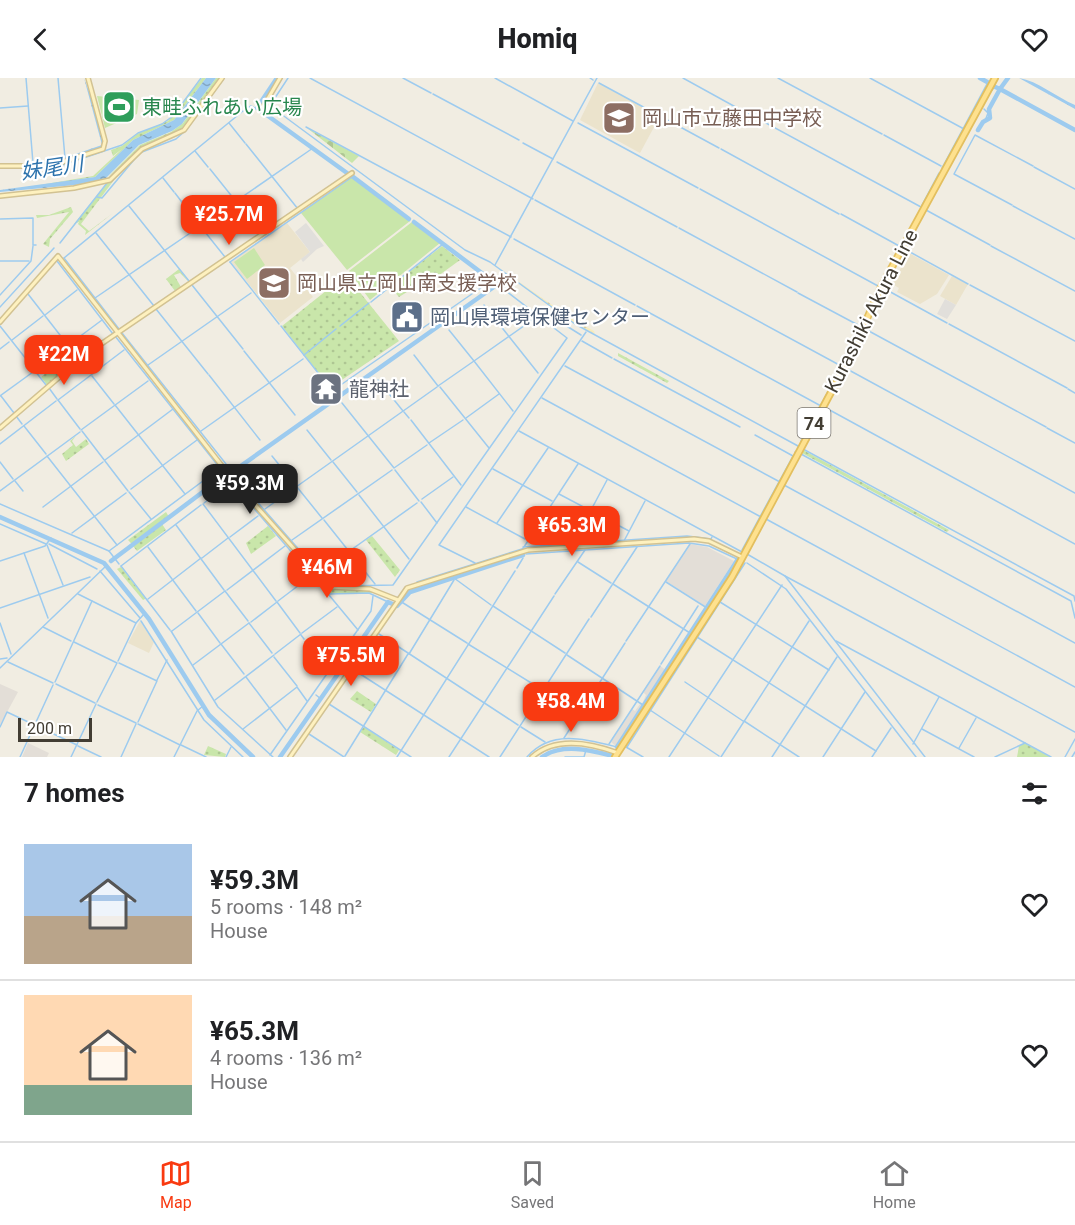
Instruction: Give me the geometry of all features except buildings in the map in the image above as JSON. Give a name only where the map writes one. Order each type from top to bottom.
[{"type":"main road","name":"Kurashiki Akura Line","points":[[617,755],[720,597],[740,556],[851,355],[880,290],[995,78]]},
{"type":"street","points":[[0,166],[51,166],[103,149],[105,141],[88,78]]},
{"type":"street","points":[[0,196],[74,188],[110,180],[142,149],[184,130],[222,78]]},
{"type":"street","points":[[263,106],[280,78]]},
{"type":"street","points":[[0,428],[69,367],[352,173]]},
{"type":"street","points":[[0,322],[58,256],[228,473],[330,589],[368,589],[396,603]]},
{"type":"street","points":[[290,757],[396,603],[411,586],[528,550],[693,539],[708,541],[740,556]]},
{"type":"street","points":[[532,757],[549,746],[570,744],[601,747],[617,755]]},
{"type":"shaded area","name":"岡山市立藤田中学校","points":[[598,83],[660,116],[640,153],[580,120]]},
{"type":"shaded area","name":"岡山県立岡山南支援学校","points":[[287,223],[310,252],[290,268],[313,297],[280,323],[231,262]]},
{"type":"shaded area","points":[[306,223],[324,246],[317,249],[303,262],[301,259],[310,252],[295,232]]},
{"type":"shaded area","points":[[909,253],[949,275],[937,294],[920,304],[897,292],[899,288],[892,284]]},
{"type":"shaded area","points":[[952,276],[968,284],[956,305],[940,296]]},
{"type":"shaded area","points":[[945,299],[956,305],[947,319],[937,314]]},
{"type":"shaded area","points":[[690,544],[707,547],[734,561],[705,606],[666,581]]},
{"type":"shaded area","points":[[140,621],[154,642],[149,653],[128,643]]},
{"type":"shaded area","points":[[660,666],[666,670],[642,704],[646,695],[643,692]]},
{"type":"shaded area","points":[[0,684],[18,692],[0,725]]},
{"type":"shaded area","points":[[640,704],[642,705],[616,746],[611,742],[632,709],[635,711]]},
{"type":"shaded area","points":[[28,743],[49,753],[47,757],[22,757]]},
{"type":"green space","points":[[202,78],[206,78],[174,120],[133,140],[95,177],[28,187],[93,176],[122,149],[113,156],[111,150],[122,146],[137,134],[168,121]]},
{"type":"green space","points":[[216,78],[221,78],[179,132],[149,144],[108,177],[140,145],[171,132],[183,123]]},
{"type":"green space","name":"東畦ふれあい広場","points":[[97,96],[139,100],[137,114],[105,128]]},
{"type":"green space","points":[[307,128],[359,156],[352,163]]},
{"type":"green space","points":[[352,177],[410,221],[347,270],[301,213]]},
{"type":"green space","points":[[114,180],[81,224],[89,231],[113,213],[85,235],[86,231],[78,224],[79,222],[74,224],[109,181]]},
{"type":"green space","points":[[71,207],[73,212],[50,239],[49,247],[43,244],[69,212],[37,218],[36,215],[49,215]]},
{"type":"green space","points":[[412,222],[440,243],[370,300],[349,271]]},
{"type":"green space","points":[[442,246],[460,260],[438,276],[434,275],[399,297],[390,287]]},
{"type":"green space","points":[[254,248],[265,265],[247,279],[234,262]]},
{"type":"green space","points":[[179,269],[189,282],[180,273],[174,275],[181,287],[175,291],[166,279]]},
{"type":"green space","points":[[345,275],[367,302],[364,303],[345,281],[316,300]]},
{"type":"green space","points":[[346,275],[399,341],[330,388],[282,326]]},
{"type":"green space","points":[[618,353],[669,381],[667,383],[618,356]]},
{"type":"green space","points":[[48,361],[59,375],[47,385],[41,377],[46,373],[44,368],[49,364]]},
{"type":"green space","points":[[76,436],[72,441],[76,447],[86,439],[89,444],[66,461],[62,454],[73,445],[70,441]]},
{"type":"green space","points":[[803,450],[949,530],[947,532],[802,453]]},
{"type":"green space","points":[[585,509],[619,528],[611,541],[582,543],[580,533],[574,530]]},
{"type":"green space","points":[[166,512],[169,517],[132,544],[128,540]]},
{"type":"green space","points":[[162,524],[166,530],[137,551],[133,546]]},
{"type":"green space","points":[[268,526],[276,536],[251,554],[246,543]]},
{"type":"green space","points":[[372,536],[400,570],[395,577],[366,540]]},
{"type":"green space","points":[[288,544],[330,590],[369,590],[373,593],[329,593]]},
{"type":"green space","points":[[121,567],[145,599],[143,600],[117,569]]},
{"type":"green space","points":[[357,691],[376,704],[371,712],[350,699]]},
{"type":"green space","points":[[364,727],[399,750],[396,755],[360,732]]},
{"type":"green space","points":[[1025,743],[1050,757],[1017,757],[1019,746]]},
{"type":"green space","points":[[208,746],[226,754],[225,757],[204,755]]},
{"type":"sand","points":[[498,267],[572,319],[594,331],[595,334],[575,324]]},
{"type":"water","points":[[84,78],[94,105],[103,144],[102,147],[51,164],[0,164],[52,162],[102,145]]},
{"type":"water","name":"妹尾川","points":[[206,78],[216,78],[182,124],[172,131],[139,145],[106,178],[86,184],[0,192],[0,190],[95,177],[133,140],[174,120]]},
{"type":"water","points":[[1019,78],[1033,82],[1075,105],[1075,109]]},
{"type":"waterway","points":[[26,78],[33,163]]},
{"type":"waterway","points":[[58,78],[65,158]]},
{"type":"waterway","points":[[28,169],[54,168],[122,145],[138,133],[162,124],[173,116],[201,78]]},
{"type":"waterway","points":[[142,152],[176,139],[185,131],[224,78]]},
{"type":"waterway","points":[[261,102],[277,78]]},
{"type":"waterway","points":[[288,78],[271,104],[273,108],[465,250],[490,262],[575,324],[798,448]]},
{"type":"waterway","points":[[310,78],[533,199]]},
{"type":"waterway","points":[[403,78],[431,93]]},
{"type":"waterway","points":[[495,78],[573,121]]},
{"type":"waterway","points":[[495,265],[597,78]]},
{"type":"waterway","points":[[683,78],[741,110]]},
{"type":"waterway","points":[[778,78],[882,134]]},
{"type":"waterway","points":[[870,78],[964,129]]},
{"type":"waterway","points":[[980,78],[989,83]]},
{"type":"waterway","points":[[991,89],[993,86],[1000,89],[1008,78]]},
{"type":"waterway","points":[[942,168],[988,82]]},
{"type":"waterway","points":[[599,83],[719,148]]},
{"type":"waterway","points":[[978,130],[983,122],[990,118],[989,109],[1000,89],[1075,130]]},
{"type":"waterway","points":[[433,94],[519,140]]},
{"type":"waterway","points":[[0,108],[28,106]]},
{"type":"waterway","points":[[64,258],[243,111],[251,106],[257,109]]},
{"type":"waterway","points":[[257,108],[347,173]]},
{"type":"waterway","points":[[984,109],[988,113],[985,121]]},
{"type":"waterway","points":[[742,110],[921,207]]},
{"type":"waterway","points":[[229,123],[245,143]]},
{"type":"waterway","points":[[578,123],[698,188]]},
{"type":"waterway","points":[[306,127],[511,237]]},
{"type":"waterway","points":[[884,135],[941,166]]},
{"type":"waterway","points":[[1012,205],[954,174],[975,135],[1033,166]]},
{"type":"waterway","points":[[523,143],[553,159]]},
{"type":"waterway","points":[[246,144],[298,209]]},
{"type":"waterway","points":[[200,226],[313,148]]},
{"type":"waterway","points":[[721,149],[839,214]]},
{"type":"waterway","points":[[885,285],[959,149]]},
{"type":"waterway","points":[[195,151],[208,167]]},
{"type":"waterway","points":[[97,197],[102,198],[138,155]]},
{"type":"waterway","points":[[557,162],[677,227]]},
{"type":"waterway","points":[[1034,167],[1075,189]]},
{"type":"waterway","points":[[0,168],[22,168]]},
{"type":"waterway","points":[[210,169],[262,234]]},
{"type":"waterway","points":[[922,205],[939,173]]},
{"type":"waterway","points":[[352,176],[409,219]]},
{"type":"waterway","points":[[230,262],[352,177]]},
{"type":"waterway","points":[[163,178],[174,192]]},
{"type":"waterway","points":[[60,243],[107,183]]},
{"type":"waterway","points":[[700,189],[878,286]]},
{"type":"waterway","points":[[175,193],[200,226]]},
{"type":"waterway","points":[[535,200],[843,367]]},
{"type":"waterway","points":[[129,206],[189,281]]},
{"type":"waterway","points":[[1013,206],[1075,239]]},
{"type":"waterway","points":[[926,210],[990,245]]},
{"type":"waterway","points":[[841,214],[901,247]]},
{"type":"waterway","points":[[0,219],[33,218],[33,245],[36,245]]},
{"type":"waterway","points":[[414,222],[503,289]]},
{"type":"waterway","points":[[95,298],[199,227]]},
{"type":"waterway","points":[[201,227],[225,257]]},
{"type":"waterway","points":[[679,228],[797,292]]},
{"type":"waterway","points":[[96,233],[154,306]]},
{"type":"waterway","points":[[514,239],[635,305]]},
{"type":"waterway","points":[[371,302],[443,244]]},
{"type":"waterway","points":[[0,295],[31,261],[33,246]]},
{"type":"waterway","points":[[991,246],[1075,291]]},
{"type":"waterway","points":[[0,307],[54,248]]},
{"type":"waterway","points":[[910,252],[968,284]]},
{"type":"waterway","points":[[64,258],[119,329]]},
{"type":"waterway","points":[[0,261],[29,261]]},
{"type":"waterway","points":[[57,261],[113,334]]},
{"type":"waterway","points":[[230,262],[279,324]]},
{"type":"waterway","points":[[332,391],[492,280]]},
{"type":"waterway","points":[[235,470],[498,284]]},
{"type":"waterway","points":[[192,285],[243,349]]},
{"type":"waterway","points":[[970,285],[1075,341]]},
{"type":"waterway","points":[[885,289],[947,323]]},
{"type":"waterway","points":[[45,315],[77,290]]},
{"type":"waterway","points":[[344,586],[393,585],[567,338],[506,291]]},
{"type":"waterway","points":[[148,365],[251,293]]},
{"type":"waterway","points":[[798,293],[858,325]]},
{"type":"waterway","points":[[28,294],[67,344]]},
{"type":"waterway","points":[[340,326],[369,303]]},
{"type":"waterway","points":[[484,305],[538,373]]},
{"type":"waterway","points":[[637,306],[821,406]]},
{"type":"waterway","points":[[156,309],[208,374]]},
{"type":"waterway","points":[[549,315],[581,335]]},
{"type":"waterway","points":[[12,340],[43,316]]},
{"type":"waterway","points":[[449,330],[474,361],[538,316]]},
{"type":"waterway","points":[[36,369],[102,320]]},
{"type":"waterway","points":[[856,337],[864,321]]},
{"type":"waterway","points":[[949,324],[1067,388]]},
{"type":"waterway","points":[[0,326],[34,369]]},
{"type":"waterway","points":[[281,326],[330,388]]},
{"type":"waterway","points":[[304,355],[336,329]]},
{"type":"waterway","points":[[867,330],[1046,427]]},
{"type":"waterway","points":[[475,563],[439,545],[586,332]]},
{"type":"waterway","points":[[122,333],[226,464]]},
{"type":"waterway","points":[[115,336],[223,472]]},
{"type":"waterway","points":[[582,341],[612,358]]},
{"type":"waterway","points":[[0,349],[9,342]]},
{"type":"waterway","points":[[844,362],[854,342]]},
{"type":"waterway","points":[[69,346],[78,358]]},
{"type":"waterway","points":[[58,400],[124,350]]},
{"type":"waterway","points":[[244,351],[295,415]]},
{"type":"waterway","points":[[414,355],[438,386]]},
{"type":"waterway","points":[[201,431],[303,359]]},
{"type":"waterway","points":[[614,359],[740,427]]},
{"type":"waterway","points":[[80,361],[90,373]]},
{"type":"waterway","points":[[438,386],[474,361],[513,411]]},
{"type":"waterway","points":[[565,366],[780,482]]},
{"type":"waterway","points":[[801,441],[842,366]]},
{"type":"waterway","points":[[847,369],[1075,493]]},
{"type":"waterway","points":[[35,371],[46,385]]},
{"type":"waterway","points":[[0,396],[33,372]]},
{"type":"waterway","points":[[209,375],[260,440]]},
{"type":"waterway","points":[[92,376],[114,404]]},
{"type":"waterway","points":[[378,380],[403,411]]},
{"type":"waterway","points":[[81,430],[148,381]]},
{"type":"waterway","points":[[265,509],[437,387]]},
{"type":"waterway","points":[[440,387],[489,448]]},
{"type":"waterway","points":[[49,388],[57,399]]},
{"type":"waterway","points":[[1068,389],[1075,393]]},
{"type":"waterway","points":[[332,391],[339,399]]},
{"type":"waterway","points":[[466,418],[499,394]]},
{"type":"waterway","points":[[1,396],[14,413]]},
{"type":"waterway","points":[[542,398],[761,517]]},
{"type":"waterway","points":[[58,400],[80,429]]},
{"type":"waterway","points":[[0,444],[56,401]]},
{"type":"waterway","points":[[342,403],[394,468],[427,445]]},
{"type":"waterway","points":[[115,405],[185,494]]},
{"type":"waterway","points":[[826,408],[1075,544]]},
{"type":"waterway","points":[[105,460],[173,409]]},
{"type":"waterway","points":[[404,412],[409,418]]},
{"type":"waterway","points":[[16,416],[22,424]]},
{"type":"waterway","points":[[411,420],[461,485]]},
{"type":"waterway","points":[[429,443],[463,420]]},
{"type":"waterway","points":[[24,426],[46,454]]},
{"type":"waterway","points":[[1047,428],[1075,443]]},
{"type":"waterway","points":[[307,430],[331,460]]},
{"type":"waterway","points":[[82,431],[128,491]]},
{"type":"waterway","points":[[519,431],[742,552]]},
{"type":"waterway","points":[[0,491],[80,432]]},
{"type":"waterway","points":[[755,435],[793,456]]},
{"type":"waterway","points":[[131,489],[197,440]]},
{"type":"waterway","points":[[497,523],[548,448]]},
{"type":"waterway","points":[[803,449],[1074,596],[1075,601]]},
{"type":"waterway","points":[[801,454],[1071,601],[1075,618]]},
{"type":"waterway","points":[[47,456],[117,545]]},
{"type":"waterway","points":[[272,456],[322,518]]},
{"type":"waterway","points":[[742,550],[793,456]]},
{"type":"waterway","points":[[0,462],[13,479]]},
{"type":"waterway","points":[[43,507],[103,462]]},
{"type":"waterway","points":[[333,462],[357,492]]},
{"type":"waterway","points":[[522,550],[578,464]]},
{"type":"waterway","points":[[109,551],[219,469]]},
{"type":"waterway","points":[[493,469],[552,501]]},
{"type":"waterway","points":[[292,540],[392,470]]},
{"type":"waterway","points":[[395,470],[419,501]]},
{"type":"waterway","points":[[111,561],[228,473]]},
{"type":"waterway","points":[[422,499],[453,477]]},
{"type":"waterway","points":[[238,480],[330,585]]},
{"type":"waterway","points":[[591,510],[607,480]]},
{"type":"waterway","points":[[15,481],[23,491]]},
{"type":"waterway","points":[[231,482],[328,594],[369,593],[388,602]]},
{"type":"waterway","points":[[204,503],[230,483]]},
{"type":"waterway","points":[[784,485],[1075,643]]},
{"type":"waterway","points":[[129,492],[151,519]]},
{"type":"waterway","points":[[72,533],[126,493]]},
{"type":"waterway","points":[[559,494],[629,531]]},
{"type":"waterway","points":[[359,495],[409,559]]},
{"type":"waterway","points":[[624,541],[645,501]]},
{"type":"waterway","points":[[421,502],[437,523]]},
{"type":"waterway","points":[[320,572],[417,503]]},
{"type":"waterway","points":[[0,504],[109,551],[119,564]]},
{"type":"waterway","points":[[203,504],[276,601]]},
{"type":"waterway","points":[[121,566],[201,505]]},
{"type":"waterway","points":[[466,507],[525,539]]},
{"type":"waterway","points":[[566,544],[585,508]]},
{"type":"waterway","points":[[230,537],[258,516]]},
{"type":"waterway","points":[[0,517],[104,563],[149,619],[209,715],[253,757]]},
{"type":"waterway","points":[[766,519],[1075,687]]},
{"type":"waterway","points":[[324,520],[375,584]]},
{"type":"waterway","points":[[0,524],[46,544]]},
{"type":"waterway","points":[[176,525],[224,590]]},
{"type":"waterway","points":[[523,547],[687,536],[711,539],[712,537]]},
{"type":"waterway","points":[[0,561],[45,546],[51,538]]},
{"type":"waterway","points":[[202,558],[228,538]]},
{"type":"waterway","points":[[526,554],[689,543],[709,546],[737,559]]},
{"type":"waterway","points":[[49,544],[97,569]]},
{"type":"waterway","points":[[626,641],[690,544]]},
{"type":"waterway","points":[[47,545],[63,585]]},
{"type":"waterway","points":[[227,590],[285,546]]},
{"type":"waterway","points":[[148,547],[196,611]]},
{"type":"waterway","points":[[591,617],[637,547]]},
{"type":"waterway","points":[[417,582],[522,549]]},
{"type":"waterway","points":[[555,594],[585,550]]},
{"type":"waterway","points":[[24,553],[48,618]]},
{"type":"waterway","points":[[747,554],[785,576],[925,757]]},
{"type":"waterway","points":[[280,757],[388,602],[397,606],[410,592],[523,555]]},
{"type":"waterway","points":[[148,599],[201,558]]},
{"type":"waterway","points":[[517,568],[523,558]]},
{"type":"waterway","points":[[617,747],[738,559]]},
{"type":"waterway","points":[[578,562],[611,583]]},
{"type":"waterway","points":[[627,747],[745,563]]},
{"type":"waterway","points":[[747,563],[786,589],[916,757]]},
{"type":"waterway","points":[[0,668],[106,566]]},
{"type":"waterway","points":[[121,566],[170,630]]},
{"type":"waterway","points":[[100,571],[140,618]]},
{"type":"waterway","points":[[397,757],[515,571]]},
{"type":"waterway","points":[[278,601],[311,576]]},
{"type":"waterway","points":[[785,576],[1075,732]]},
{"type":"waterway","points":[[0,608],[90,577]]},
{"type":"waterway","points":[[454,578],[491,605]]},
{"type":"waterway","points":[[409,654],[454,580]]},
{"type":"waterway","points":[[666,582],[707,608]]},
{"type":"waterway","points":[[613,584],[690,633]]},
{"type":"waterway","points":[[669,757],[782,585]]},
{"type":"waterway","points":[[225,591],[248,621]]},
{"type":"waterway","points":[[172,631],[225,591]]},
{"type":"waterway","points":[[78,594],[136,623]]},
{"type":"waterway","points":[[329,595],[358,630]]},
{"type":"waterway","points":[[270,755],[371,611],[373,596]]},
{"type":"waterway","points":[[449,757],[554,596]]},
{"type":"waterway","points":[[55,682],[92,601]]},
{"type":"waterway","points":[[400,601],[467,643]]},
{"type":"waterway","points":[[277,602],[300,633]]},
{"type":"waterway","points":[[251,622],[277,602]]},
{"type":"waterway","points":[[720,602],[829,670]]},
{"type":"waterway","points":[[493,606],[565,653]]},
{"type":"waterway","points":[[661,664],[698,606]]},
{"type":"waterway","points":[[302,633],[337,607]]},
{"type":"waterway","points":[[198,613],[220,643]]},
{"type":"waterway","points":[[118,661],[136,623],[144,614]]},
{"type":"waterway","points":[[500,757],[589,619]]},
{"type":"waterway","points":[[141,621],[204,720],[243,757]]},
{"type":"waterway","points":[[721,757],[809,621]]},
{"type":"waterway","points":[[0,623],[11,654]]},
{"type":"waterway","points":[[249,623],[272,653]]},
{"type":"waterway","points":[[193,665],[249,623]]},
{"type":"waterway","points":[[43,627],[71,641]]},
{"type":"waterway","points":[[171,631],[218,707],[273,757]]},
{"type":"waterway","points":[[275,654],[301,634]]},
{"type":"waterway","points":[[379,634],[518,725]]},
{"type":"waterway","points":[[301,635],[304,639]]},
{"type":"waterway","points":[[697,637],[876,751]]},
{"type":"waterway","points":[[836,641],[1025,743]]},
{"type":"waterway","points":[[74,642],[117,663],[97,702]]},
{"type":"waterway","points":[[307,643],[328,671]]},
{"type":"waterway","points":[[564,738],[625,643]]},
{"type":"waterway","points":[[221,644],[244,674]]},
{"type":"waterway","points":[[468,644],[541,689]]},
{"type":"waterway","points":[[345,756],[408,654]]},
{"type":"waterway","points":[[215,700],[274,655]]},
{"type":"waterway","points":[[567,655],[646,707]]},
{"type":"waterway","points":[[274,657],[297,686]]},
{"type":"waterway","points":[[772,757],[837,657]]},
{"type":"waterway","points":[[0,659],[7,658]]},
{"type":"waterway","points":[[157,680],[167,660]]},
{"type":"waterway","points":[[8,662],[53,683]]},
{"type":"waterway","points":[[119,663],[157,681],[138,722]]},
{"type":"waterway","points":[[345,664],[350,667]]},
{"type":"waterway","points":[[609,744],[660,666]]},
{"type":"waterway","points":[[354,670],[489,757]]},
{"type":"waterway","points":[[246,677],[286,730]]},
{"type":"waterway","points":[[685,682],[743,721]]},
{"type":"waterway","points":[[56,684],[95,703]]},
{"type":"waterway","points":[[20,757],[53,685]]},
{"type":"waterway","points":[[243,729],[297,687],[307,701]]},
{"type":"waterway","points":[[544,691],[578,712]]},
{"type":"waterway","points":[[823,757],[865,692]]},
{"type":"waterway","points":[[316,695],[321,699]]},
{"type":"waterway","points":[[913,744],[939,697]]},
{"type":"waterway","points":[[71,757],[96,704]]},
{"type":"waterway","points":[[329,704],[411,757]]},
{"type":"waterway","points":[[98,705],[136,723]]},
{"type":"waterway","points":[[174,757],[197,711],[203,706]]},
{"type":"waterway","points":[[650,710],[719,756]]},
{"type":"waterway","points":[[0,727],[7,712],[77,745]]},
{"type":"waterway","points":[[959,748],[976,718]]},
{"type":"waterway","points":[[744,721],[799,757]]},
{"type":"waterway","points":[[121,757],[136,724]]},
{"type":"waterway","points":[[138,724],[180,745]]},
{"type":"waterway","points":[[521,727],[545,742]]},
{"type":"waterway","points":[[872,757],[891,728]]},
{"type":"waterway","points":[[922,729],[974,757]]},
{"type":"waterway","points":[[309,734],[344,757]]},
{"type":"waterway","points":[[527,757],[536,748],[558,739],[581,739],[617,747]]},
{"type":"waterway","points":[[1065,757],[1075,739]]},
{"type":"waterway","points":[[995,757],[1025,743],[1051,757]]},
{"type":"waterway","points":[[181,745],[206,757]]},
{"type":"waterway","points":[[78,746],[101,757]]},
{"type":"waterway","points":[[226,757],[231,747]]},
{"type":"waterway","points":[[626,747],[643,757]]},
{"type":"waterway","points":[[542,757],[567,749],[586,750],[613,756]]},
{"type":"waterway","points":[[565,757],[584,757],[586,750]]},
{"type":"waterway","points":[[1072,757],[1075,752]]},
{"type":"place","name":"東畦ふれあい広場","points":[[119,107]]},
{"type":"place","name":"岡山市立藤田中学校","points":[[619,118]]},
{"type":"place","name":"岡山県立岡山南支援学校","points":[[274,283]]},
{"type":"place","name":"岡山県環境保健センター","points":[[407,317]]},
{"type":"place","name":"龍神社","points":[[326,389]]}]
